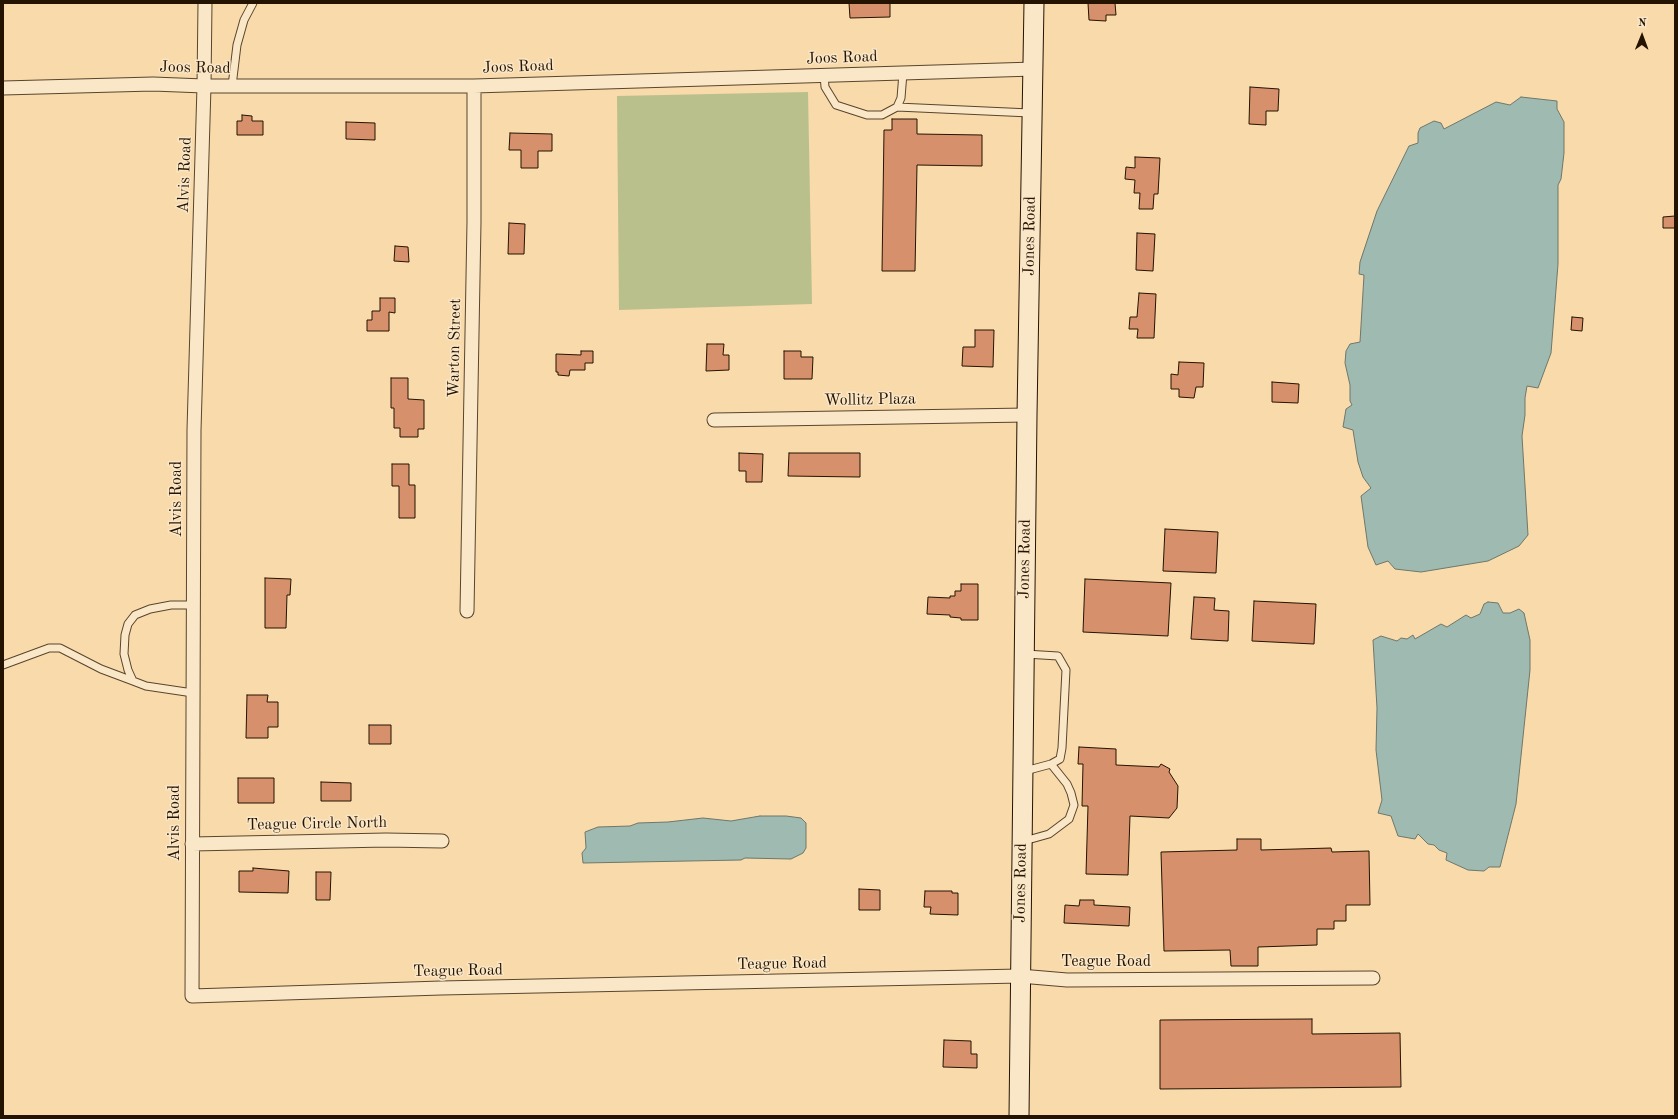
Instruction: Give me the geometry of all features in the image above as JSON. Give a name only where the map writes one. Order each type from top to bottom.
[{"type":"street","name":"Alvis Road","points":[[192,996],[194,430],[205,3]]},
{"type":"street","name":"Jones Road","points":[[1019,1116],[1027,415],[1034,3]]},
{"type":"street","name":"Joos Road","points":[[3,88],[153,84],[204,86],[474,86],[1034,69]]},
{"type":"street","name":"Warton Street","points":[[467,611],[474,222],[474,86]]},
{"type":"street","name":"Wollitz Plaza","points":[[714,420],[1027,415]]},
{"type":"street","name":"Teague Circle North","points":[[192,844],[386,840],[442,841]]},
{"type":"street","name":"Teague Road","points":[[192,996],[457,988],[1020,976],[1067,980],[1373,978]]},
{"type":"lane","points":[[232,86],[237,45],[244,20],[252,3]]},
{"type":"lane","points":[[897,107],[901,98],[903,73]]},
{"type":"lane","points":[[824,75],[825,87],[836,105],[867,115],[882,115],[897,107],[1033,113]]},
{"type":"lane","points":[[133,681],[128,670],[124,654],[125,635],[128,624],[136,615],[150,609],[171,605],[193,605]]},
{"type":"lane","points":[[3,665],[49,648],[60,648],[101,669],[146,686],[193,693]]},
{"type":"lane","points":[[1023,772],[1051,764],[1060,759],[1062,748],[1066,670],[1058,656],[1024,654]]},
{"type":"lane","points":[[1022,841],[1049,834],[1069,819],[1074,805],[1071,793],[1051,764]]},
{"type":"green space","points":[[808,92],[812,304],[619,310],[617,96]]},
{"type":"shaded area","points":[[1521,97],[1557,101],[1557,109],[1564,122],[1564,153],[1561,179],[1558,185],[1558,264],[1551,353],[1538,388],[1527,386],[1525,398],[1525,415],[1522,436],[1528,535],[1519,546],[1488,561],[1421,572],[1395,569],[1388,561],[1376,565],[1368,547],[1361,496],[1371,488],[1363,477],[1358,462],[1353,430],[1343,427],[1346,409],[1352,405],[1350,401],[1350,385],[1345,363],[1346,351],[1350,344],[1360,342],[1364,275],[1359,274],[1360,262],[1377,211],[1409,146],[1418,143],[1418,133],[1420,128],[1434,121],[1441,123],[1444,129],[1496,102],[1510,105]]},
{"type":"shaded area","points":[[1488,602],[1498,603],[1503,613],[1510,613],[1519,609],[1524,613],[1530,640],[1530,670],[1516,804],[1500,867],[1489,867],[1484,871],[1468,870],[1446,860],[1447,853],[1439,850],[1434,845],[1428,844],[1418,834],[1415,839],[1398,836],[1391,816],[1378,813],[1382,800],[1376,750],[1377,708],[1373,640],[1381,636],[1397,641],[1401,638],[1407,639],[1413,635],[1415,639],[1441,624],[1447,627],[1466,615],[1471,618],[1480,614],[1484,604]]},
{"type":"shaded area","points":[[760,816],[786,816],[801,818],[806,823],[806,848],[803,853],[791,859],[745,858],[741,860],[583,863],[582,853],[586,848],[585,832],[598,827],[630,826],[638,823],[668,822],[703,818],[731,821]]},
{"type":"building","points":[[849,3],[890,3],[890,17],[850,18]]},
{"type":"building","points":[[1088,3],[1115,3],[1116,15],[1106,15],[1106,21],[1089,20]]},
{"type":"building","points":[[1250,87],[1279,89],[1278,111],[1266,111],[1266,125],[1249,124]]},
{"type":"building","points":[[242,115],[252,116],[252,121],[263,121],[263,135],[237,135],[237,121],[242,121]]},
{"type":"building","points":[[892,119],[917,119],[917,134],[982,135],[982,166],[917,165],[915,271],[882,271],[884,130],[892,130]]},
{"type":"building","points":[[346,122],[375,123],[375,140],[346,139]]},
{"type":"building","points":[[510,133],[552,134],[552,151],[538,151],[538,168],[521,168],[521,150],[509,150]]},
{"type":"building","points":[[1135,157],[1160,158],[1158,194],[1154,194],[1153,209],[1139,209],[1140,193],[1134,193],[1135,180],[1125,179],[1126,167],[1135,168]]},
{"type":"building","points":[[1675,216],[1675,228],[1663,228],[1663,217]]},
{"type":"building","points":[[509,223],[525,224],[524,254],[508,254]]},
{"type":"building","points":[[1137,233],[1155,234],[1153,271],[1136,270]]},
{"type":"building","points":[[395,246],[408,247],[409,262],[394,261]]},
{"type":"building","points":[[1139,293],[1156,294],[1154,338],[1137,338],[1138,329],[1129,329],[1130,317],[1137,317]]},
{"type":"building","points":[[380,298],[395,298],[395,313],[389,312],[389,331],[367,331],[367,320],[372,320],[372,311],[380,311]]},
{"type":"building","points":[[1572,317],[1583,318],[1582,331],[1571,330]]},
{"type":"building","points":[[975,330],[994,330],[993,367],[962,366],[963,347],[975,347]]},
{"type":"building","points":[[707,344],[724,344],[723,355],[729,355],[729,370],[706,371]]},
{"type":"building","points":[[581,351],[593,351],[593,363],[585,363],[585,370],[570,370],[569,376],[558,375],[558,372],[556,372],[556,354],[581,355]]},
{"type":"building","points":[[784,351],[801,351],[801,357],[813,357],[812,379],[784,379]]},
{"type":"building","points":[[1179,362],[1204,363],[1203,387],[1196,387],[1194,398],[1179,397],[1179,389],[1171,389],[1171,374],[1178,375]]},
{"type":"building","points":[[391,378],[408,378],[408,399],[424,400],[424,429],[418,429],[418,437],[400,437],[400,428],[394,428],[394,408],[391,408]]},
{"type":"building","points":[[1272,382],[1299,384],[1298,403],[1272,402]]},
{"type":"building","points":[[739,453],[763,454],[762,482],[746,482],[746,471],[739,471]]},
{"type":"building","points":[[789,453],[860,453],[860,477],[788,476]]},
{"type":"building","points":[[392,464],[409,464],[409,485],[415,485],[415,518],[399,518],[399,486],[392,486]]},
{"type":"building","points":[[1165,529],[1218,532],[1216,573],[1163,571]]},
{"type":"building","points":[[265,578],[291,579],[290,595],[287,595],[286,628],[265,628]]},
{"type":"building","points":[[1085,579],[1171,583],[1168,636],[1083,632]]},
{"type":"building","points":[[961,584],[978,584],[978,620],[961,620],[961,618],[950,617],[950,615],[927,614],[928,597],[950,598],[950,596],[955,596],[955,591],[961,591]]},
{"type":"building","points":[[1194,597],[1215,598],[1214,610],[1229,611],[1228,641],[1191,639]]},
{"type":"building","points":[[1254,601],[1316,604],[1314,644],[1252,641]]},
{"type":"building","points":[[247,695],[268,695],[267,702],[278,702],[278,727],[268,727],[268,738],[246,738]]},
{"type":"building","points":[[369,725],[391,725],[391,744],[369,744]]},
{"type":"building","points":[[1079,747],[1116,749],[1116,765],[1159,767],[1161,764],[1170,769],[1169,772],[1178,786],[1177,808],[1169,818],[1130,816],[1128,875],[1086,874],[1088,806],[1082,806],[1083,764],[1078,764]]},
{"type":"building","points":[[238,778],[274,778],[274,803],[238,803]]},
{"type":"building","points":[[321,782],[351,783],[351,801],[321,801]]},
{"type":"building","points":[[1237,839],[1261,839],[1261,850],[1331,848],[1332,852],[1369,851],[1370,905],[1346,905],[1346,921],[1334,921],[1334,929],[1317,929],[1317,945],[1258,947],[1258,966],[1231,966],[1230,950],[1164,951],[1161,852],[1237,850]]},
{"type":"building","points":[[253,868],[289,871],[288,893],[239,892],[239,871],[253,871]]},
{"type":"building","points":[[316,872],[331,872],[330,900],[316,900]]},
{"type":"building","points":[[859,889],[880,890],[880,910],[859,910]]},
{"type":"building","points":[[925,891],[952,891],[952,893],[958,893],[958,915],[930,914],[931,907],[924,907]]},
{"type":"building","points":[[1080,900],[1094,900],[1094,905],[1130,907],[1129,926],[1064,923],[1065,905],[1079,906]]},
{"type":"building","points":[[1312,1019],[1312,1034],[1400,1033],[1401,1087],[1160,1089],[1160,1020]]},
{"type":"building","points":[[944,1040],[971,1041],[971,1054],[977,1054],[977,1068],[943,1067]]}]
